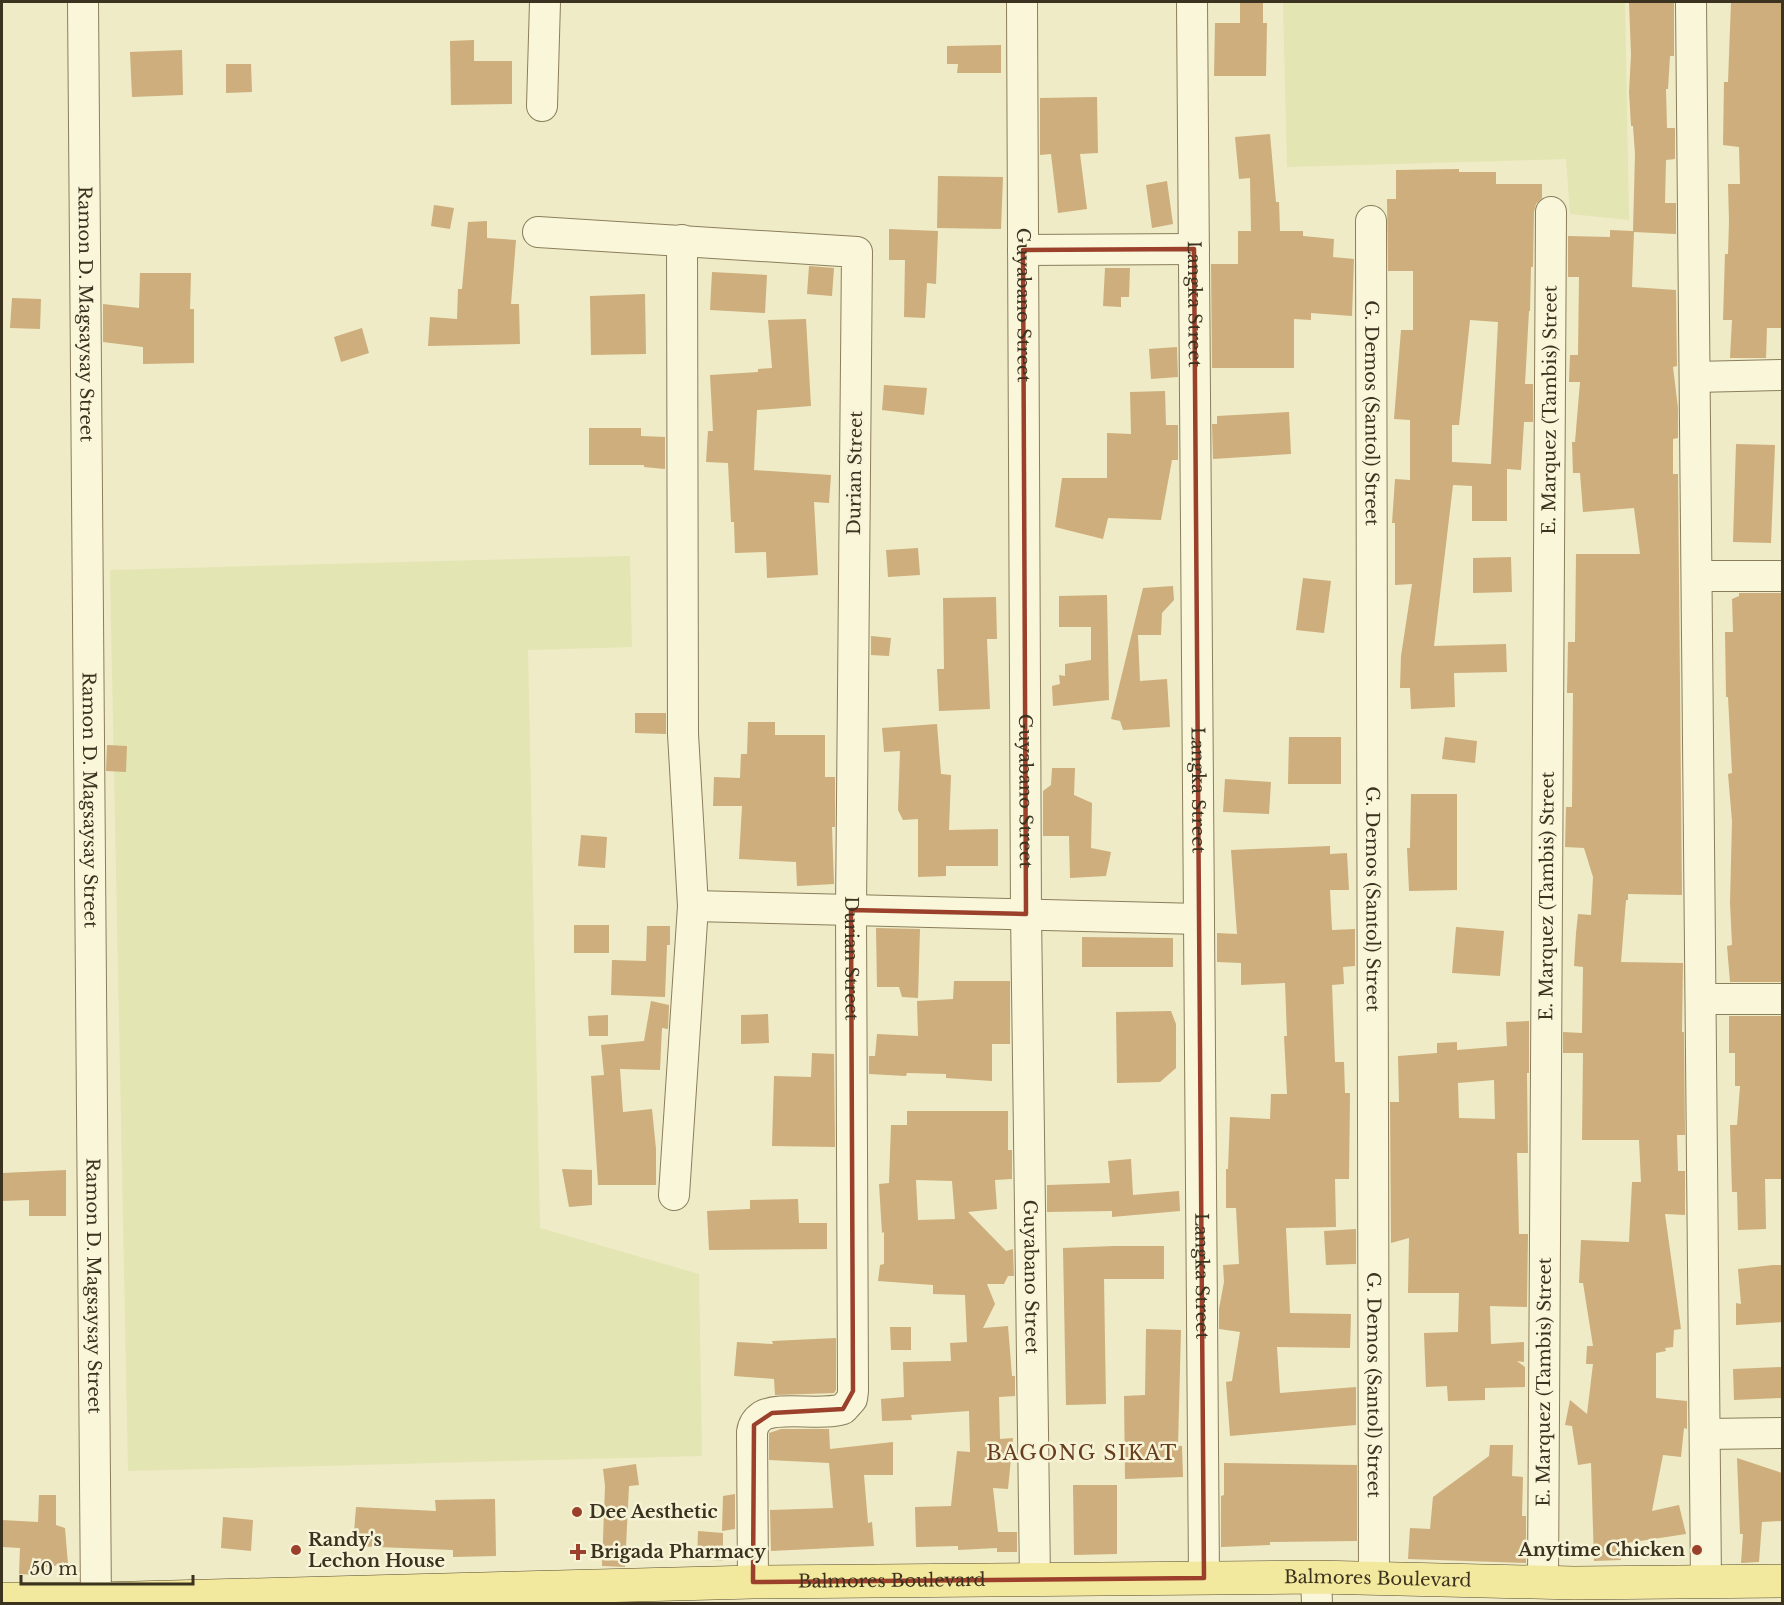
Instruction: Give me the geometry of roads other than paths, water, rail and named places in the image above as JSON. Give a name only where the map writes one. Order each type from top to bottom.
[{"type":"main road","name":"Balmores Boulevard","points":[[2,1599],[96,1601],[630,1594],[753,1582],[1204,1578],[1316,1591],[1374,1577],[1564,1589],[1782,1581]]},
{"type":"street","points":[[542,106],[545,2]]},
{"type":"street","name":"Guyabano Street","points":[[1022,2],[1026,914],[1035,1580]]},
{"type":"street","name":"Langka Street","points":[[1192,2],[1204,1578]]},
{"type":"street","points":[[1691,2],[1706,1582]]},
{"type":"street","name":"Ramon D. Magsaysay Street","points":[[90,6],[96,1601]]},
{"type":"street","name":"E. Marquez (Tambis) Street","points":[[1551,212],[1564,1589]]},
{"type":"street","name":"G. Demos (Santol) Street","points":[[1371,221],[1374,1577]]},
{"type":"street","points":[[538,232],[682,240],[683,734],[693,906],[674,1195]]},
{"type":"street","name":"Durian Street","points":[[682,240],[857,252],[851,910],[853,1391],[852,1399],[843,1410],[772,1413],[759,1418],[753,1425],[753,1582]]},
{"type":"street","points":[[1023,250],[1194,249]]},
{"type":"street","points":[[1695,377],[1782,375]]},
{"type":"street","points":[[1696,576],[1782,576]]},
{"type":"street","points":[[693,906],[1199,919]]},
{"type":"street","points":[[1701,999],[1782,999]]},
{"type":"street","points":[[1705,1434],[1782,1433]]},
{"type":"place","name":"Dee Aesthetic","points":[[577,1512]]},
{"type":"place","name":"Randy's Lechon House","points":[[296,1550]]},
{"type":"place","name":"Anytime Chicken","points":[[1697,1550]]},
{"type":"place","name":"Brigada Pharmacy","points":[[578,1552]]},
{"type":"district","name":"BAGONG SIKAT","points":[[1082,1453]]}]
